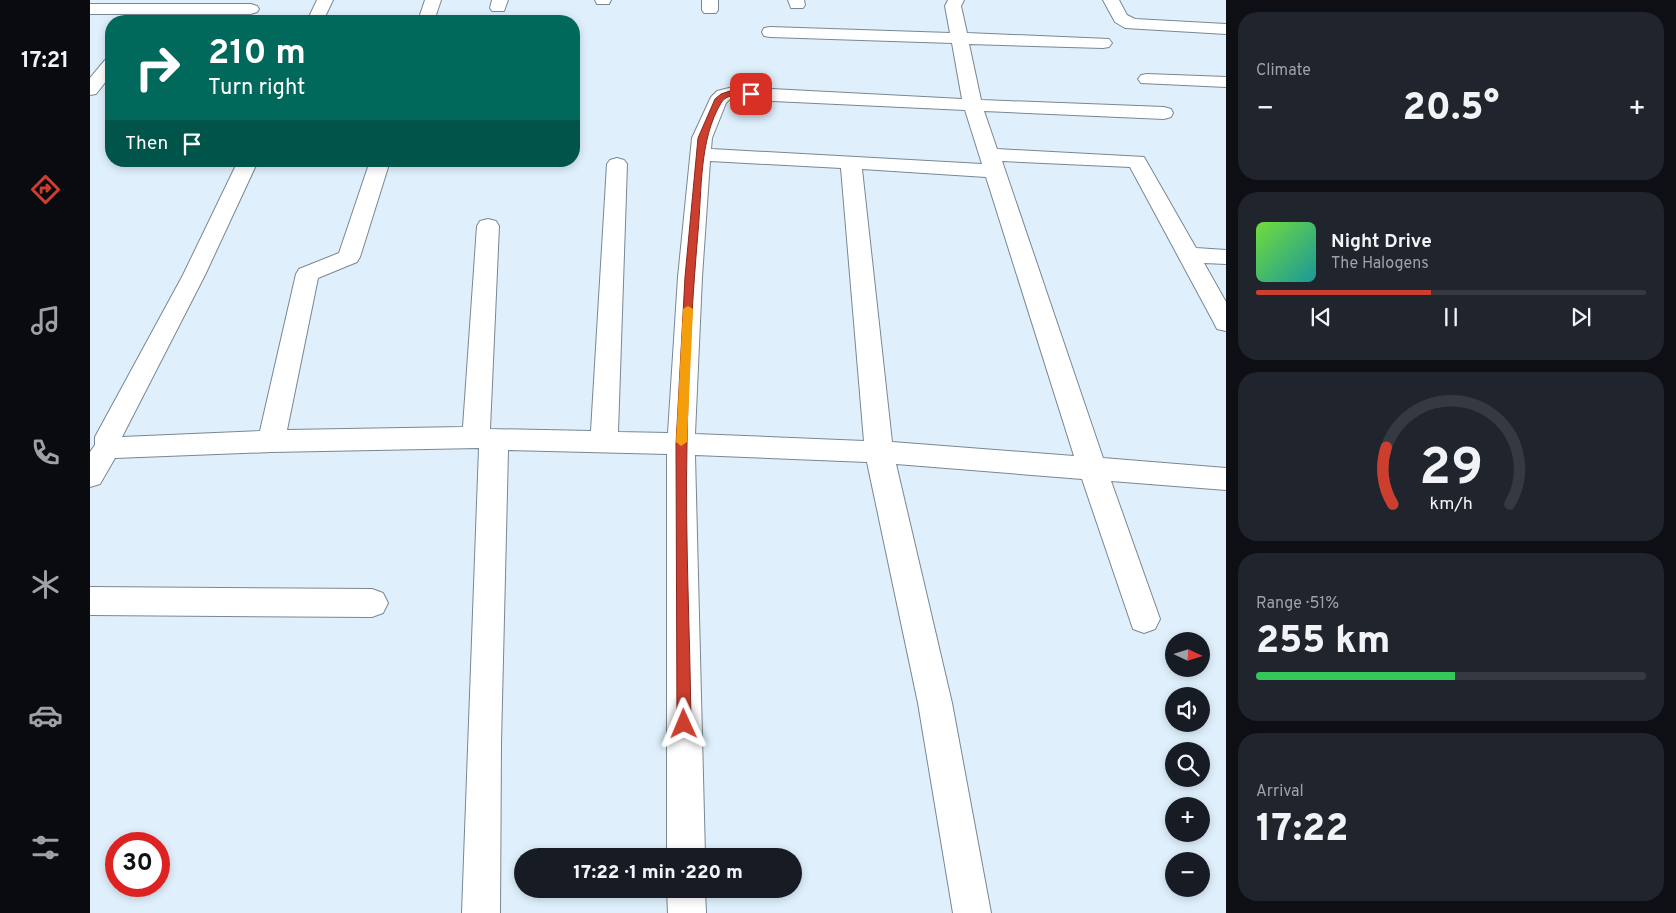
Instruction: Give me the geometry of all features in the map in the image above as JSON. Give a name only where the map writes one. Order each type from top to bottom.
[{"type":"street","points":[[318,15],[326,0]]},
{"type":"street","points":[[428,15],[433,0]]},
{"type":"street","points":[[956,0],[953,6],[954,14],[973,105],[1092,468],[1144,619]]},
{"type":"street","points":[[1111,0],[1121,18],[1131,24],[1226,29]]},
{"type":"street","points":[[151,15],[157,8]]},
{"type":"street","points":[[90,9],[251,9]]},
{"type":"street","points":[[770,32],[1103,44]]},
{"type":"street","points":[[90,90],[105,71]]},
{"type":"street","points":[[1147,79],[1226,82]]},
{"type":"street","points":[[686,848],[681,444],[690,277],[702,138],[718,101],[724,95],[733,93],[1164,112]]},
{"type":"street","points":[[701,154],[853,162],[1137,161],[1226,323]]},
{"type":"street","points":[[853,162],[879,452],[935,703],[972,913]]},
{"type":"street","points":[[604,441],[617,164]]},
{"type":"street","points":[[98,457],[194,275],[245,167]]},
{"type":"street","points":[[271,441],[307,274],[349,256],[378,167]]},
{"type":"street","points":[[481,913],[484,743],[494,450],[482,438],[488,226]]},
{"type":"street","points":[[1189,255],[1226,257]]},
{"type":"street","points":[[98,457],[117,448],[271,441],[482,438],[879,452],[1226,479]]},
{"type":"street","points":[[90,600],[372,603]]},
{"type":"street","points":[[686,898],[687,913]]},
{"type":"slow traffic","points":[[681,442],[688,309]]},
{"type":"route","points":[[684,724],[681,444],[690,277],[702,138],[718,101],[724,95],[733,93],[751,94]]}]
